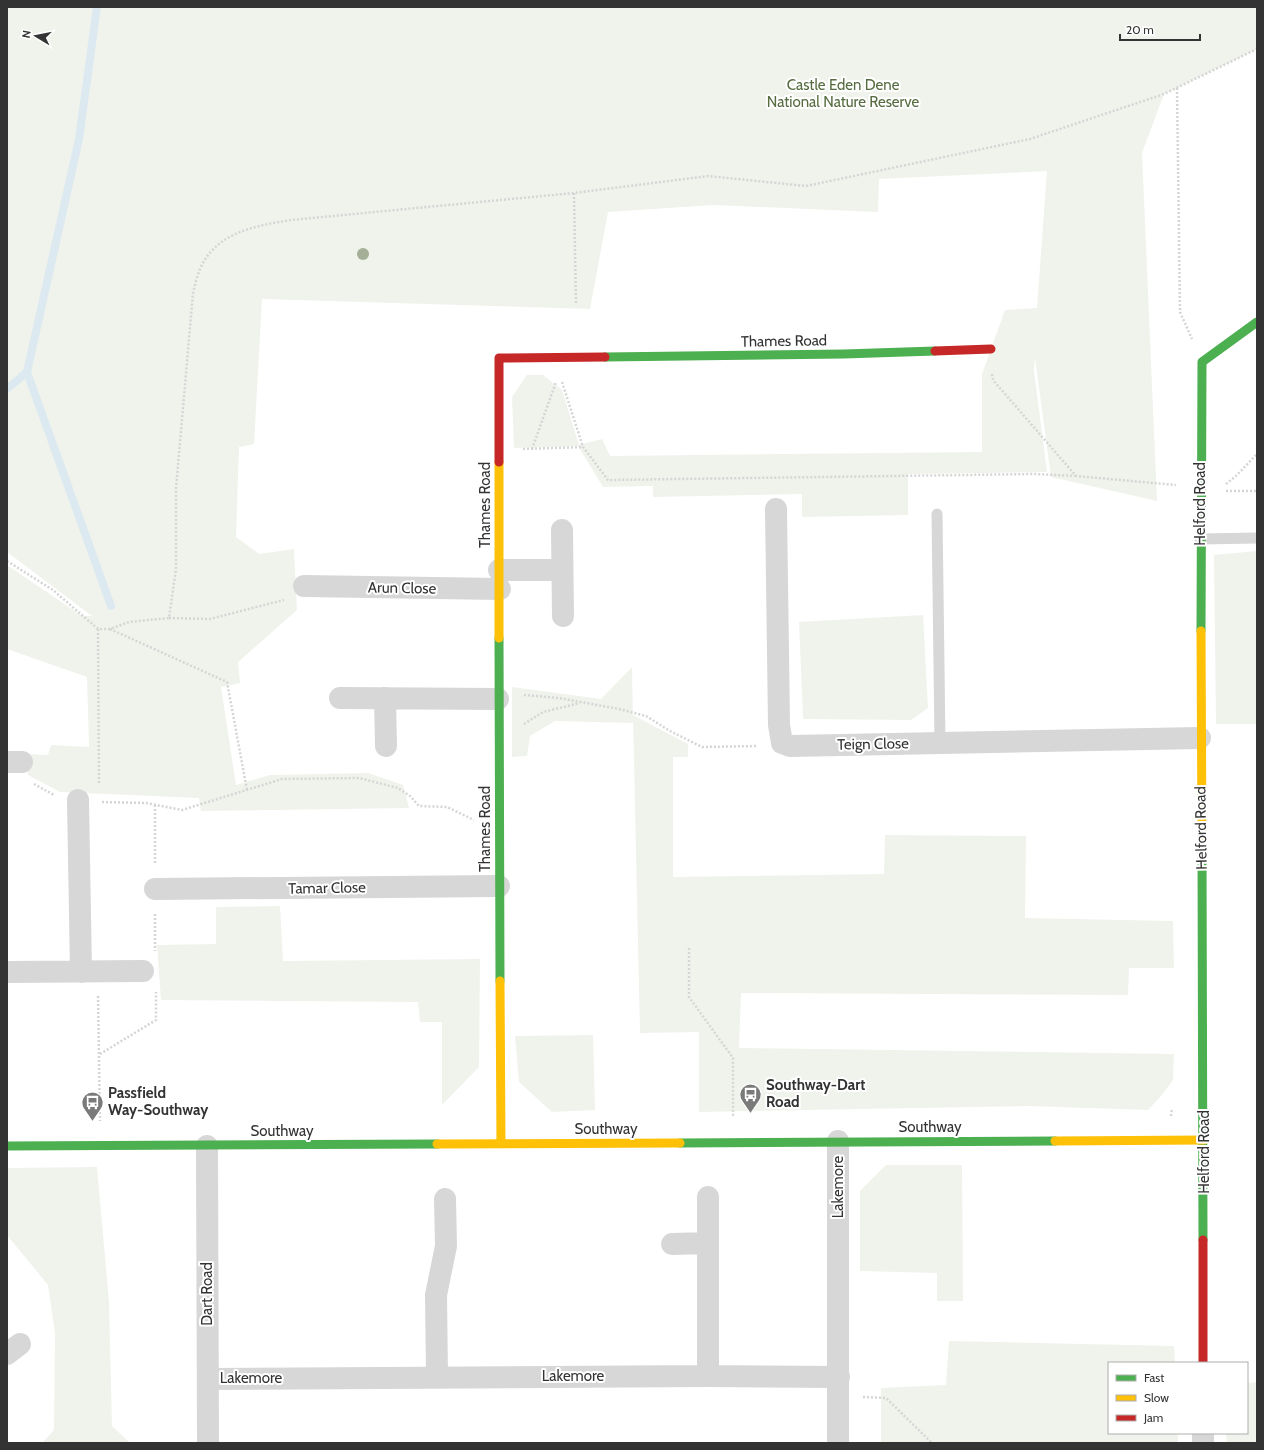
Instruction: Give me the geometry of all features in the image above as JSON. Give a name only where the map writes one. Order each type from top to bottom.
[{"type":"street","points":[[1202,362],[1257,322]]},
{"type":"street","name":"Thames Road","points":[[501,1144],[498,698],[500,579],[499,358],[844,354],[991,349]]},
{"type":"street","name":"Helford Road","points":[[1202,362],[1200,486],[1200,738],[1204,1140],[1203,1362]]},
{"type":"street","points":[[776,508],[779,725],[782,743]]},
{"type":"street","points":[[562,530],[563,616]]},
{"type":"street","name":"Arun Close","points":[[296,593],[500,579],[562,570]]},
{"type":"street","points":[[340,698],[498,698]]},
{"type":"street","points":[[385,698],[386,746]]},
{"type":"street","name":"Teign Close","points":[[782,743],[790,746],[1200,738]]},
{"type":"street","points":[[88,801],[89,972]]},
{"type":"street","name":"Tamar Close","points":[[155,889],[499,886]]},
{"type":"street","points":[[7,972],[89,972],[149,965]]},
{"type":"street","name":"Southway","points":[[7,1146],[1204,1140]]},
{"type":"street","name":"Lakemore","points":[[838,1141],[838,1443]]},
{"type":"street","name":"Dart Road","points":[[207,1146],[208,1443]]},
{"type":"street","points":[[708,1196],[708,1376]]},
{"type":"street","points":[[438,1377],[436,1295],[446,1246],[445,1199]]},
{"type":"street","points":[[672,1244],[708,1243]]},
{"type":"street","name":"Lakemore","points":[[208,1379],[708,1376],[839,1385]]},
{"type":"lane","points":[[937,514],[940,743]]},
{"type":"lane","points":[[1200,539],[1257,538]]},
{"type":"path","points":[[169,618],[176,569],[176,488],[193,293],[200,269],[213,249],[232,235],[251,227],[291,220],[574,193],[708,176],[806,186],[1030,139],[1164,94],[1257,49]]},
{"type":"path","points":[[1177,88],[1180,312],[1202,362]]},
{"type":"path","points":[[574,193],[576,305]]},
{"type":"path","points":[[532,449],[559,372],[569,357]]},
{"type":"path","points":[[991,367],[994,380],[1076,476]]},
{"type":"path","points":[[559,372],[583,447],[608,480],[1035,474],[1076,476],[1152,484],[1200,486]]},
{"type":"path","points":[[518,450],[583,447]]},
{"type":"path","points":[[1221,487],[1238,475],[1257,454]]},
{"type":"path","points":[[1222,491],[1257,491]]},
{"type":"path","points":[[7,561],[53,590],[98,629],[110,629],[129,622],[169,618],[210,619],[296,593]]},
{"type":"path","points":[[88,801],[98,629]]},
{"type":"path","points":[[110,629],[227,682],[247,790]]},
{"type":"path","points":[[498,698],[514,694],[582,702],[646,716],[670,731],[702,747],[750,748],[782,743]]},
{"type":"path","points":[[520,726],[543,712],[582,702]]},
{"type":"path","points":[[15,762],[21,779],[41,786],[59,798],[155,805],[182,810],[282,779],[359,778],[398,788],[410,796],[419,806],[447,807],[478,822]]},
{"type":"path","points":[[149,965],[155,889],[155,805]]},
{"type":"path","points":[[689,948],[689,997],[733,1058],[733,1123]]},
{"type":"path","points":[[89,972],[100,1054],[100,1127]]},
{"type":"path","points":[[100,1054],[156,1020],[156,989]]},
{"type":"path","points":[[839,1385],[854,1397],[886,1398],[932,1443]]},
{"type":"green space","name":"Castle Eden Dene National Nature Reserve","points":[[7,7],[1257,7],[1257,49],[1164,94],[1142,153],[1157,501],[1051,477],[1035,358],[1034,371],[1047,472],[908,474],[908,515],[802,517],[802,494],[653,497],[653,486],[603,487],[578,446],[514,448],[512,397],[527,375],[543,375],[562,390],[579,445],[602,439],[610,456],[982,452],[982,374],[1005,310],[1037,308],[1047,171],[879,179],[878,212],[713,205],[608,212],[590,309],[262,299],[254,444],[239,447],[236,537],[259,554],[294,549],[297,610],[238,662],[240,683],[221,687],[236,785],[270,775],[368,773],[403,785],[409,808],[201,811],[199,798],[60,792],[28,775],[26,754],[48,755],[51,745],[89,747],[87,677],[7,649],[7,565],[82,616],[92,616],[7,552]]},
{"type":"green space","points":[[1257,551],[1257,724],[1216,724],[1214,555]]},
{"type":"green space","points":[[923,615],[928,708],[911,720],[803,719],[799,622]]},
{"type":"green space","points":[[632,667],[633,723],[555,721],[530,736],[527,756],[512,757],[512,687],[601,699]]},
{"type":"green space","points":[[633,715],[688,744],[688,757],[673,757],[673,877],[884,874],[885,835],[1026,836],[1025,918],[1173,921],[1174,968],[1129,968],[1128,995],[741,993],[739,1048],[1174,1054],[1173,1080],[1148,1110],[1029,1106],[699,1112],[699,1032],[640,1033]]},
{"type":"green space","points":[[280,906],[283,961],[480,959],[479,1067],[442,1105],[442,1022],[420,1022],[418,1002],[161,1000],[157,945],[216,944],[216,907]]},
{"type":"green space","points":[[593,1035],[595,1110],[552,1112],[519,1082],[515,1036]]},
{"type":"green space","points":[[886,1165],[962,1165],[963,1301],[937,1301],[937,1273],[860,1271],[860,1191]]},
{"type":"green space","points":[[97,1167],[109,1302],[112,1426],[130,1443],[42,1443],[54,1430],[55,1333],[48,1285],[7,1235],[7,1168]]},
{"type":"green space","points":[[949,1341],[1174,1346],[1175,1362],[1108,1362],[1108,1434],[1178,1434],[1178,1443],[881,1443],[881,1388],[946,1385]]},
{"type":"green space","points":[[1257,1382],[1257,1443],[1227,1443],[1226,1434],[1248,1434],[1248,1383]]},
{"type":"waterway","points":[[97,7],[79,139],[27,372],[111,606]]},
{"type":"waterway","points":[[7,389],[27,372]]},
{"type":"traffic: fast","points":[[1201,631],[1202,362],[1257,322]]},
{"type":"traffic: fast","points":[[605,357],[844,354],[935,351]]},
{"type":"traffic: fast","points":[[499,638],[500,981]]},
{"type":"traffic: fast","points":[[1202,846],[1203,1240]]},
{"type":"traffic: fast","points":[[680,1143],[1055,1141]]},
{"type":"traffic: fast","points":[[7,1146],[437,1144]]},
{"type":"traffic: slow","points":[[499,462],[499,638]]},
{"type":"traffic: slow","points":[[1201,631],[1202,846]]},
{"type":"traffic: slow","points":[[500,981],[501,1144]]},
{"type":"traffic: slow","points":[[1055,1141],[1204,1140]]},
{"type":"traffic: slow","points":[[437,1144],[680,1143]]},
{"type":"traffic: jam","points":[[935,351],[991,349]]},
{"type":"traffic: jam","points":[[499,462],[499,358],[605,357]]},
{"type":"traffic: jam","points":[[1203,1240],[1203,1362]]},
{"type":"place","name":"Southway-Dart Road","points":[[751,1114]]},
{"type":"place","name":"Passfield Way-Southway","points":[[93,1122]]}]
